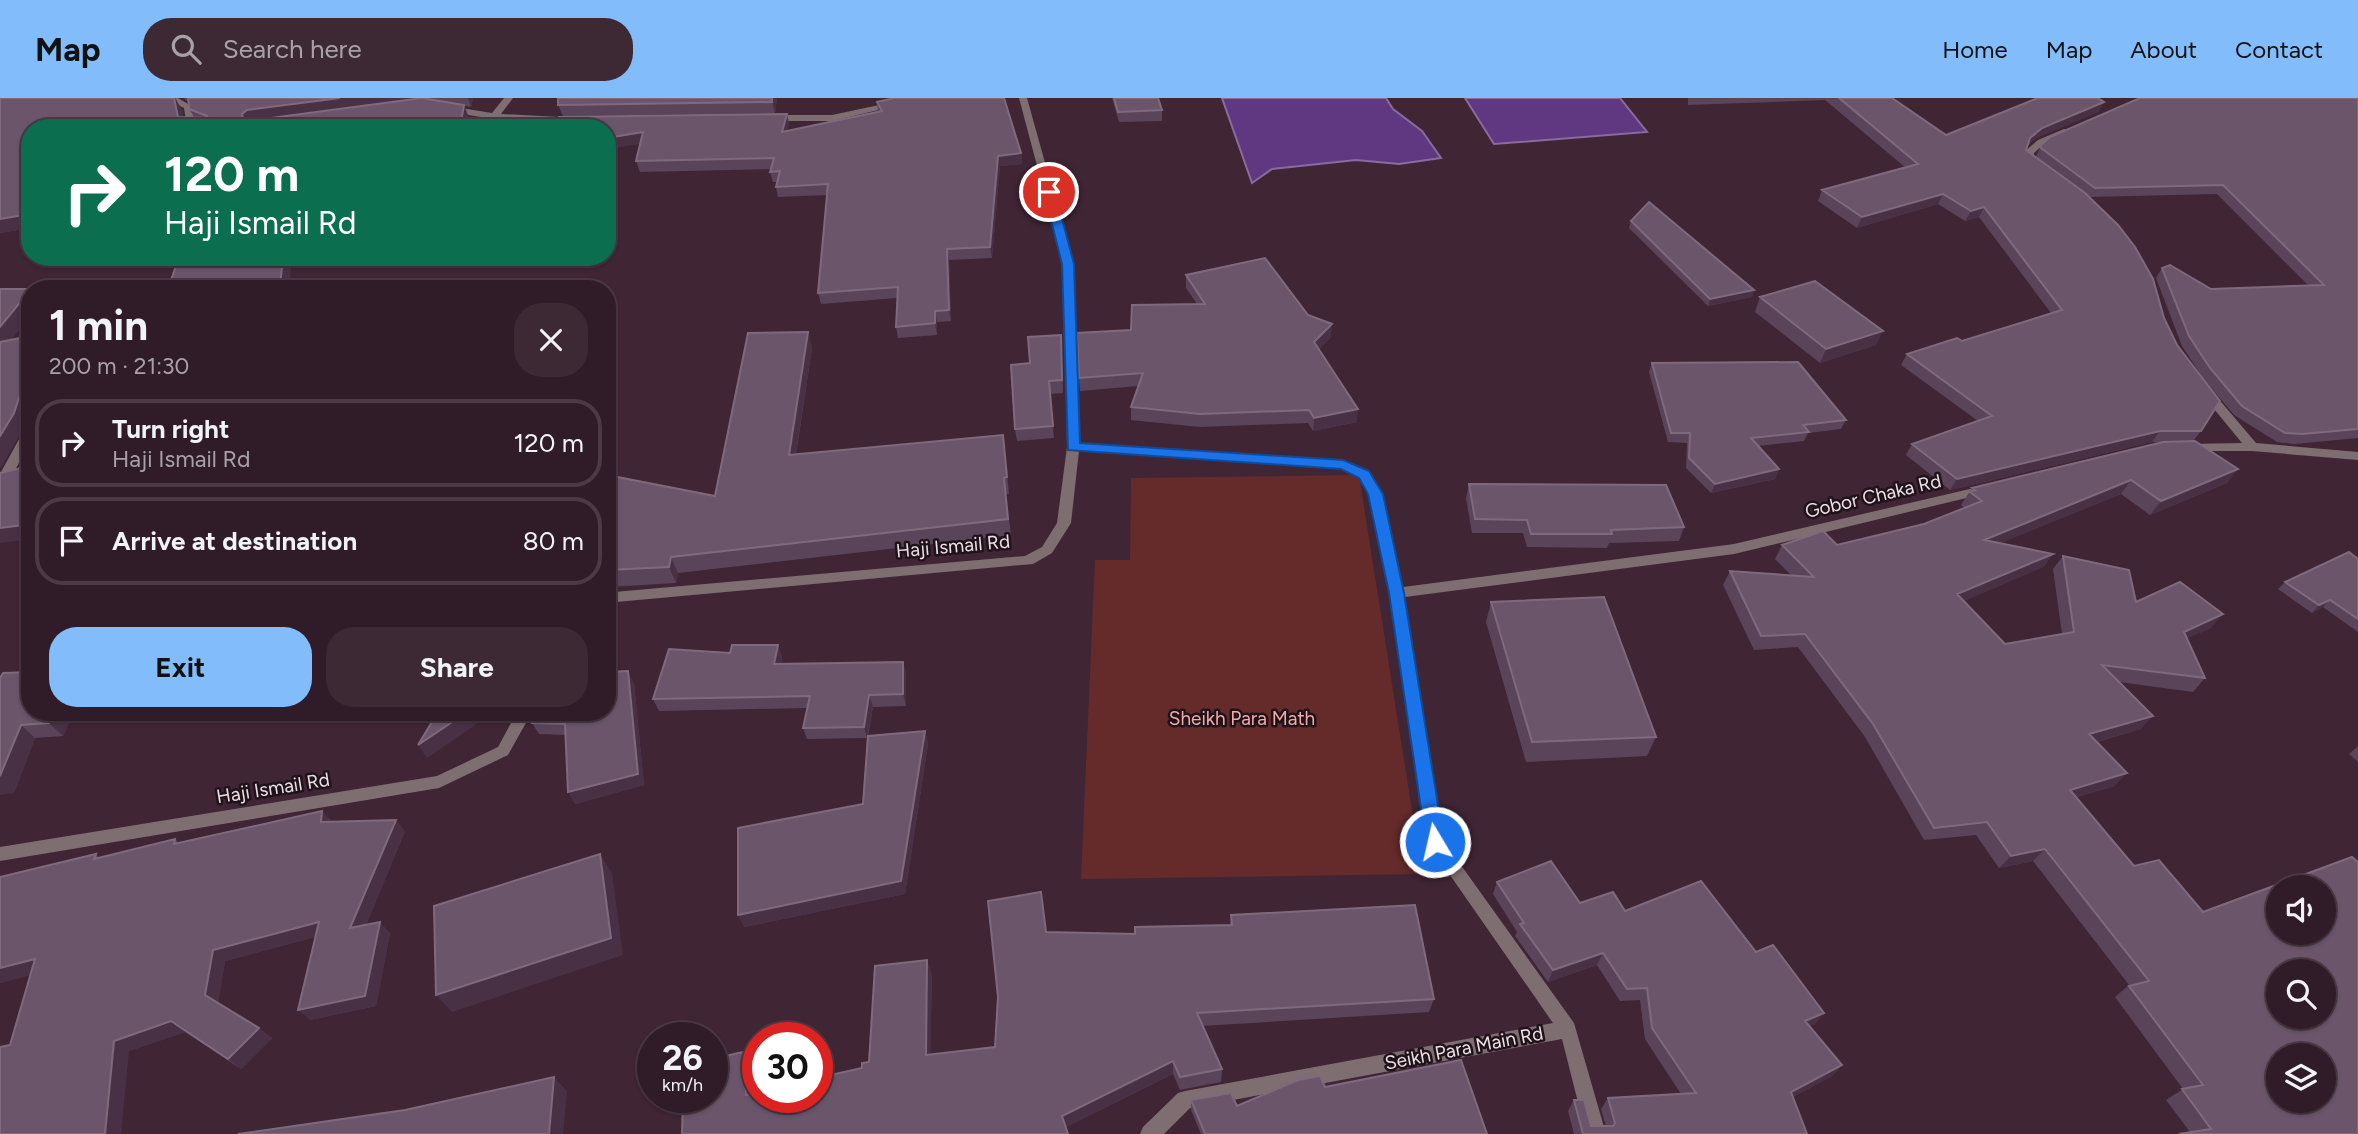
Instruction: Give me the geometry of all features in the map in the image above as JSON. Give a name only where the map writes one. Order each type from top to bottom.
[{"type":"street","points":[[494,116],[509,98]]},
{"type":"street","points":[[762,119],[832,118],[925,98]]},
{"type":"street","name":"Haji Ismail Rd","points":[[616,597],[1028,561],[1047,550],[1064,523],[1073,447],[1068,264],[1023,98]]},
{"type":"street","points":[[145,100],[178,101],[188,107],[189,119]]},
{"type":"street","points":[[442,107],[524,119]]},
{"type":"street","points":[[2049,172],[2028,159],[2029,152],[2041,142],[2076,127]]},
{"type":"street","points":[[2202,388],[2252,447]]},
{"type":"street","points":[[0,486],[21,447]]},
{"type":"street","name":"Seikh Para Main Rd","points":[[1073,447],[1343,465],[1364,474],[1376,494],[1396,593],[1435,842],[1568,1029],[1185,1100],[1150,1134]]},
{"type":"street","points":[[2178,448],[2252,447],[2358,456]]},
{"type":"street","name":"Gobor Chaka Rd","points":[[1396,593],[1734,549],[2005,485]]},
{"type":"street","name":"Haji Ismail Rd","points":[[0,854],[439,782],[503,751],[520,721]]},
{"type":"street","points":[[1568,1029],[1596,1134]]},
{"type":"green space","name":"Sheikh Para Math","points":[[1359,475],[1422,874],[1081,879],[1095,560],[1130,560],[1131,478]]},
{"type":"shaded area","points":[[1222,98],[1386,98],[1393,109],[1422,131],[1441,158],[1399,164],[1356,160],[1272,169],[1252,183]]},
{"type":"shaded area","points":[[1465,98],[1620,98],[1647,132],[1494,144]]},
{"type":"building","points":[[0,98],[174,98],[178,117],[205,118],[207,116],[189,109],[188,98],[340,98],[247,110],[242,114],[243,118],[271,118],[422,98],[464,105],[462,119],[21,119],[21,216],[0,219]]},
{"type":"building","points":[[558,98],[772,98],[772,102],[558,105]]},
{"type":"building","points":[[894,98],[1004,98],[1021,153],[998,156],[990,247],[947,249],[949,310],[935,311],[935,323],[896,327],[898,287],[818,293],[828,184],[776,187],[780,171],[770,172],[774,158],[636,161],[643,132],[616,136],[616,119],[559,117],[787,114],[782,132],[882,111],[877,102]]},
{"type":"building","points":[[1114,98],[1158,98],[1162,110],[1118,112]]},
{"type":"building","points":[[1839,98],[1892,98],[1946,135],[2038,98],[2098,98],[2104,102],[2042,128],[2030,138],[2026,150],[2085,193],[2118,225],[2135,247],[2153,279],[2164,318],[2177,345],[2220,401],[2201,431],[2160,431],[1957,479],[1912,444],[1992,416],[1907,354],[1957,338],[1962,341],[2062,310],[1984,207],[1971,211],[1943,194],[1862,217],[1822,190],[1918,164]]},
{"type":"building","points":[[2140,98],[2358,98],[2358,429],[2285,433],[2242,406],[2210,368],[2189,336],[2162,268],[2170,265],[2211,289],[2324,285],[2223,185],[2095,188],[2041,148],[2050,137]]},
{"type":"building","points":[[1649,202],[1754,290],[1710,299],[1631,221]]},
{"type":"building","points":[[1265,258],[1308,315],[1332,324],[1314,342],[1358,409],[1314,418],[1309,410],[1200,414],[1131,407],[1143,373],[1079,378],[1077,333],[1131,330],[1132,305],[1205,304],[1186,275]]},
{"type":"building","points":[[176,266],[282,266],[281,280],[171,280]]},
{"type":"building","points":[[1815,281],[1883,331],[1826,349],[1760,297]]},
{"type":"building","points":[[0,289],[21,289],[21,301],[0,327]]},
{"type":"building","points":[[808,332],[789,455],[1003,435],[1008,519],[671,557],[669,567],[616,570],[616,477],[715,496],[748,333]]},
{"type":"building","points":[[1061,335],[1062,380],[1049,381],[1053,426],[1015,429],[1011,365],[1030,363],[1028,337]]},
{"type":"building","points":[[21,338],[21,391],[14,413],[0,436],[0,342]]},
{"type":"building","points":[[1798,362],[1846,420],[1803,425],[1809,432],[1751,438],[1779,469],[1715,484],[1689,458],[1690,433],[1671,433],[1652,363]]},
{"type":"building","points":[[2195,441],[2238,469],[2161,501],[2131,480],[1984,540],[2053,554],[1957,594],[2005,644],[2074,632],[2063,556],[2129,570],[2136,602],[2180,582],[2223,614],[2184,632],[2205,678],[2102,665],[2153,716],[2089,734],[2127,773],[2070,790],[2134,866],[2159,860],[2203,912],[2266,889],[2266,945],[2336,945],[2336,875],[2303,875],[2352,857],[2358,862],[2358,1134],[2179,1134],[2211,1129],[2182,1089],[2203,1085],[2129,986],[2149,981],[2045,849],[2011,856],[1987,822],[1934,828],[1873,724],[1805,634],[1761,636],[1730,571],[1814,577],[1782,545],[1823,531],[1837,545],[1924,524],[1982,501],[1970,492],[1975,490],[1972,488],[2163,442]]},
{"type":"building","points":[[21,468],[21,525],[0,528],[0,473]]},
{"type":"building","points":[[1469,484],[1666,485],[1684,527],[1611,530],[1612,534],[1531,534],[1527,520],[1475,519]]},
{"type":"building","points":[[2349,552],[2358,559],[2358,619],[2330,600],[2319,605],[2285,582]]},
{"type":"building","points":[[1604,597],[1656,737],[1532,742],[1491,602]]},
{"type":"building","points":[[732,645],[778,645],[774,664],[903,662],[903,694],[869,695],[864,727],[803,728],[810,696],[653,699],[669,649],[730,653]]},
{"type":"building","points":[[628,671],[638,774],[568,792],[565,724],[532,723],[533,721],[616,721],[616,672]]},
{"type":"building","points":[[21,672],[21,721],[50,721],[21,725],[0,776],[0,678],[3,673]]},
{"type":"building","points":[[433,721],[454,721],[418,745]]},
{"type":"building","points":[[925,731],[901,881],[738,915],[738,828],[863,804],[868,736]]},
{"type":"building","points":[[322,811],[321,822],[396,820],[350,928],[380,922],[365,996],[298,1010],[319,922],[213,950],[205,995],[259,1028],[228,1059],[171,1021],[114,1041],[105,1134],[0,1134],[0,1047],[10,1045],[35,959],[0,968],[0,877],[96,854],[94,859],[175,839],[174,844]]},
{"type":"building","points":[[600,854],[611,938],[436,995],[434,906]]},
{"type":"building","points":[[1551,861],[1580,903],[1613,892],[1625,911],[1701,881],[1756,952],[1773,945],[1824,1013],[1805,1021],[1842,1065],[1791,1092],[1807,1134],[1583,1134],[1574,1100],[1584,1100],[1591,1126],[1613,1126],[1615,1123],[1608,1098],[1696,1093],[1652,1028],[1647,988],[1627,989],[1603,953],[1553,970],[1520,924],[1524,923],[1497,882]]},
{"type":"building","points":[[1041,892],[1046,932],[1135,934],[1135,927],[1232,925],[1231,915],[1415,905],[1434,999],[1197,1013],[1222,1069],[1180,1077],[1173,1061],[1062,1116],[1068,1134],[682,1134],[683,1113],[728,1113],[728,1055],[742,1052],[742,1113],[833,1113],[833,1074],[862,1068],[862,1063],[869,1062],[875,966],[927,960],[926,1055],[995,1047],[998,997],[988,901]]},
{"type":"building","points":[[1461,1060],[1487,1134],[1205,1134],[1191,1100],[1231,1093],[1237,1106],[1298,1080],[1320,1076],[1325,1087]]},
{"type":"building","points":[[554,1077],[549,1134],[238,1134],[405,1110]]},
{"type":"route","points":[[1049,192],[1068,264],[1073,447],[1343,465],[1364,474],[1376,494],[1396,593],[1435,842]]}]
